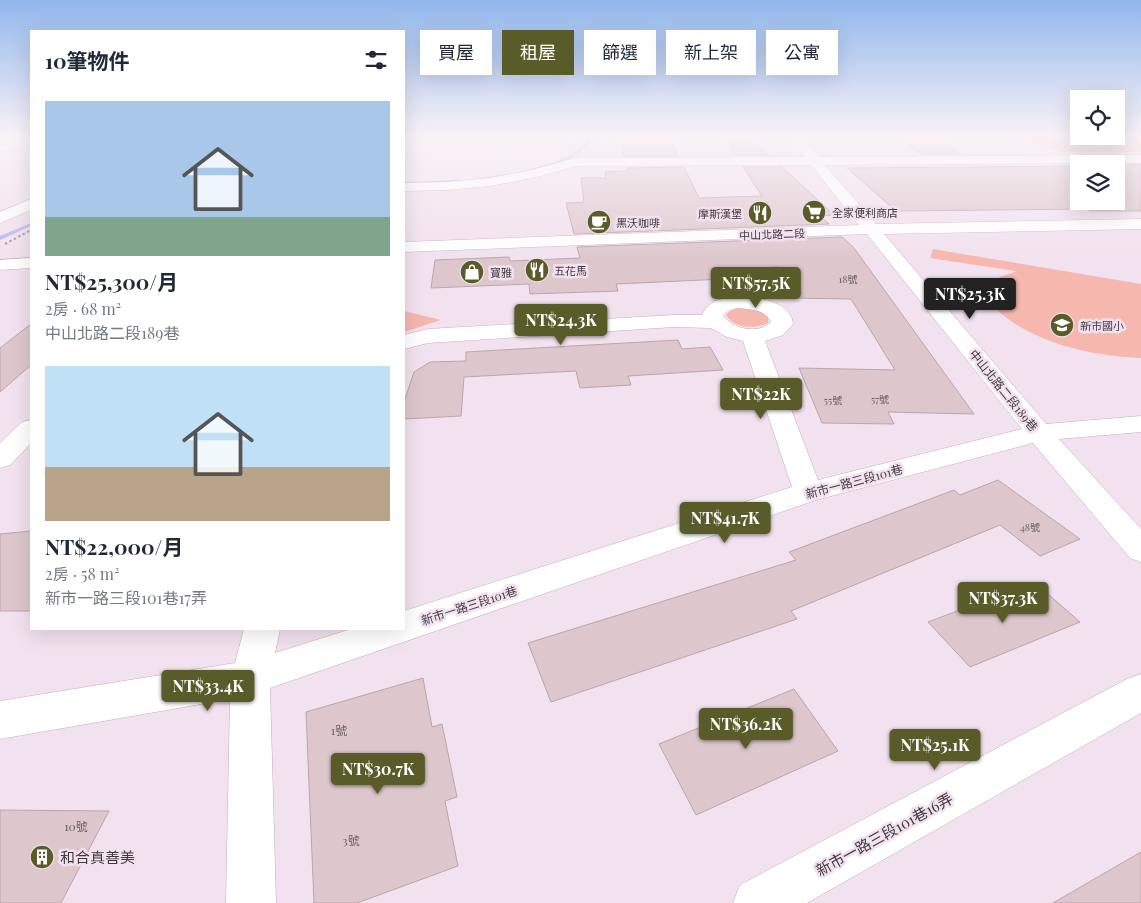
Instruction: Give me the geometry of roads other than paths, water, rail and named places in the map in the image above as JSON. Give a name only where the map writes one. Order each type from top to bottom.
[{"type":"street","points":[[405,187],[472,185],[521,177]]},
{"type":"street","name":"中山北路二段189巷","points":[[830,177],[1039,433],[1141,550]]},
{"type":"street","points":[[0,218],[30,204]]},
{"type":"street","name":"中山北路二段","points":[[405,247],[953,226],[1141,224]]},
{"type":"street","points":[[0,264],[30,263]]},
{"type":"street","points":[[405,342],[428,336],[674,321],[715,322],[730,331],[752,335],[772,332],[782,324],[782,319],[770,308],[749,302],[737,302],[719,306],[712,316],[715,322]]},
{"type":"street","points":[[752,335],[808,492]]},
{"type":"street","name":"新市一路三段101巷","points":[[405,626],[808,492],[1039,433],[1141,424]]},
{"type":"street","points":[[0,459],[30,429]]},
{"type":"street","points":[[251,903],[250,678],[262,630]]},
{"type":"street","points":[[0,720],[250,678],[394,630]]},
{"type":"street","name":"新市一路三段101巷16弄","points":[[758,903],[1141,692]]},
{"type":"waterway","points":[[471,180],[500,177]]},
{"type":"waterway","points":[[405,183],[458,181]]},
{"type":"waterway","points":[[0,238],[30,224]]},
{"type":"place","name":"全家便利商店","points":[[814,212]]},
{"type":"place","name":"摩斯漢堡","points":[[760,213]]},
{"type":"place","name":"黑沃咖啡","points":[[599,222]]},
{"type":"place","name":"五花馬","points":[[537,270]]},
{"type":"place","name":"寶雅","points":[[472,272]]},
{"type":"place","name":"新市國小","points":[[1062,325]]},
{"type":"place","name":"和合真善美","points":[[42,857]]}]
